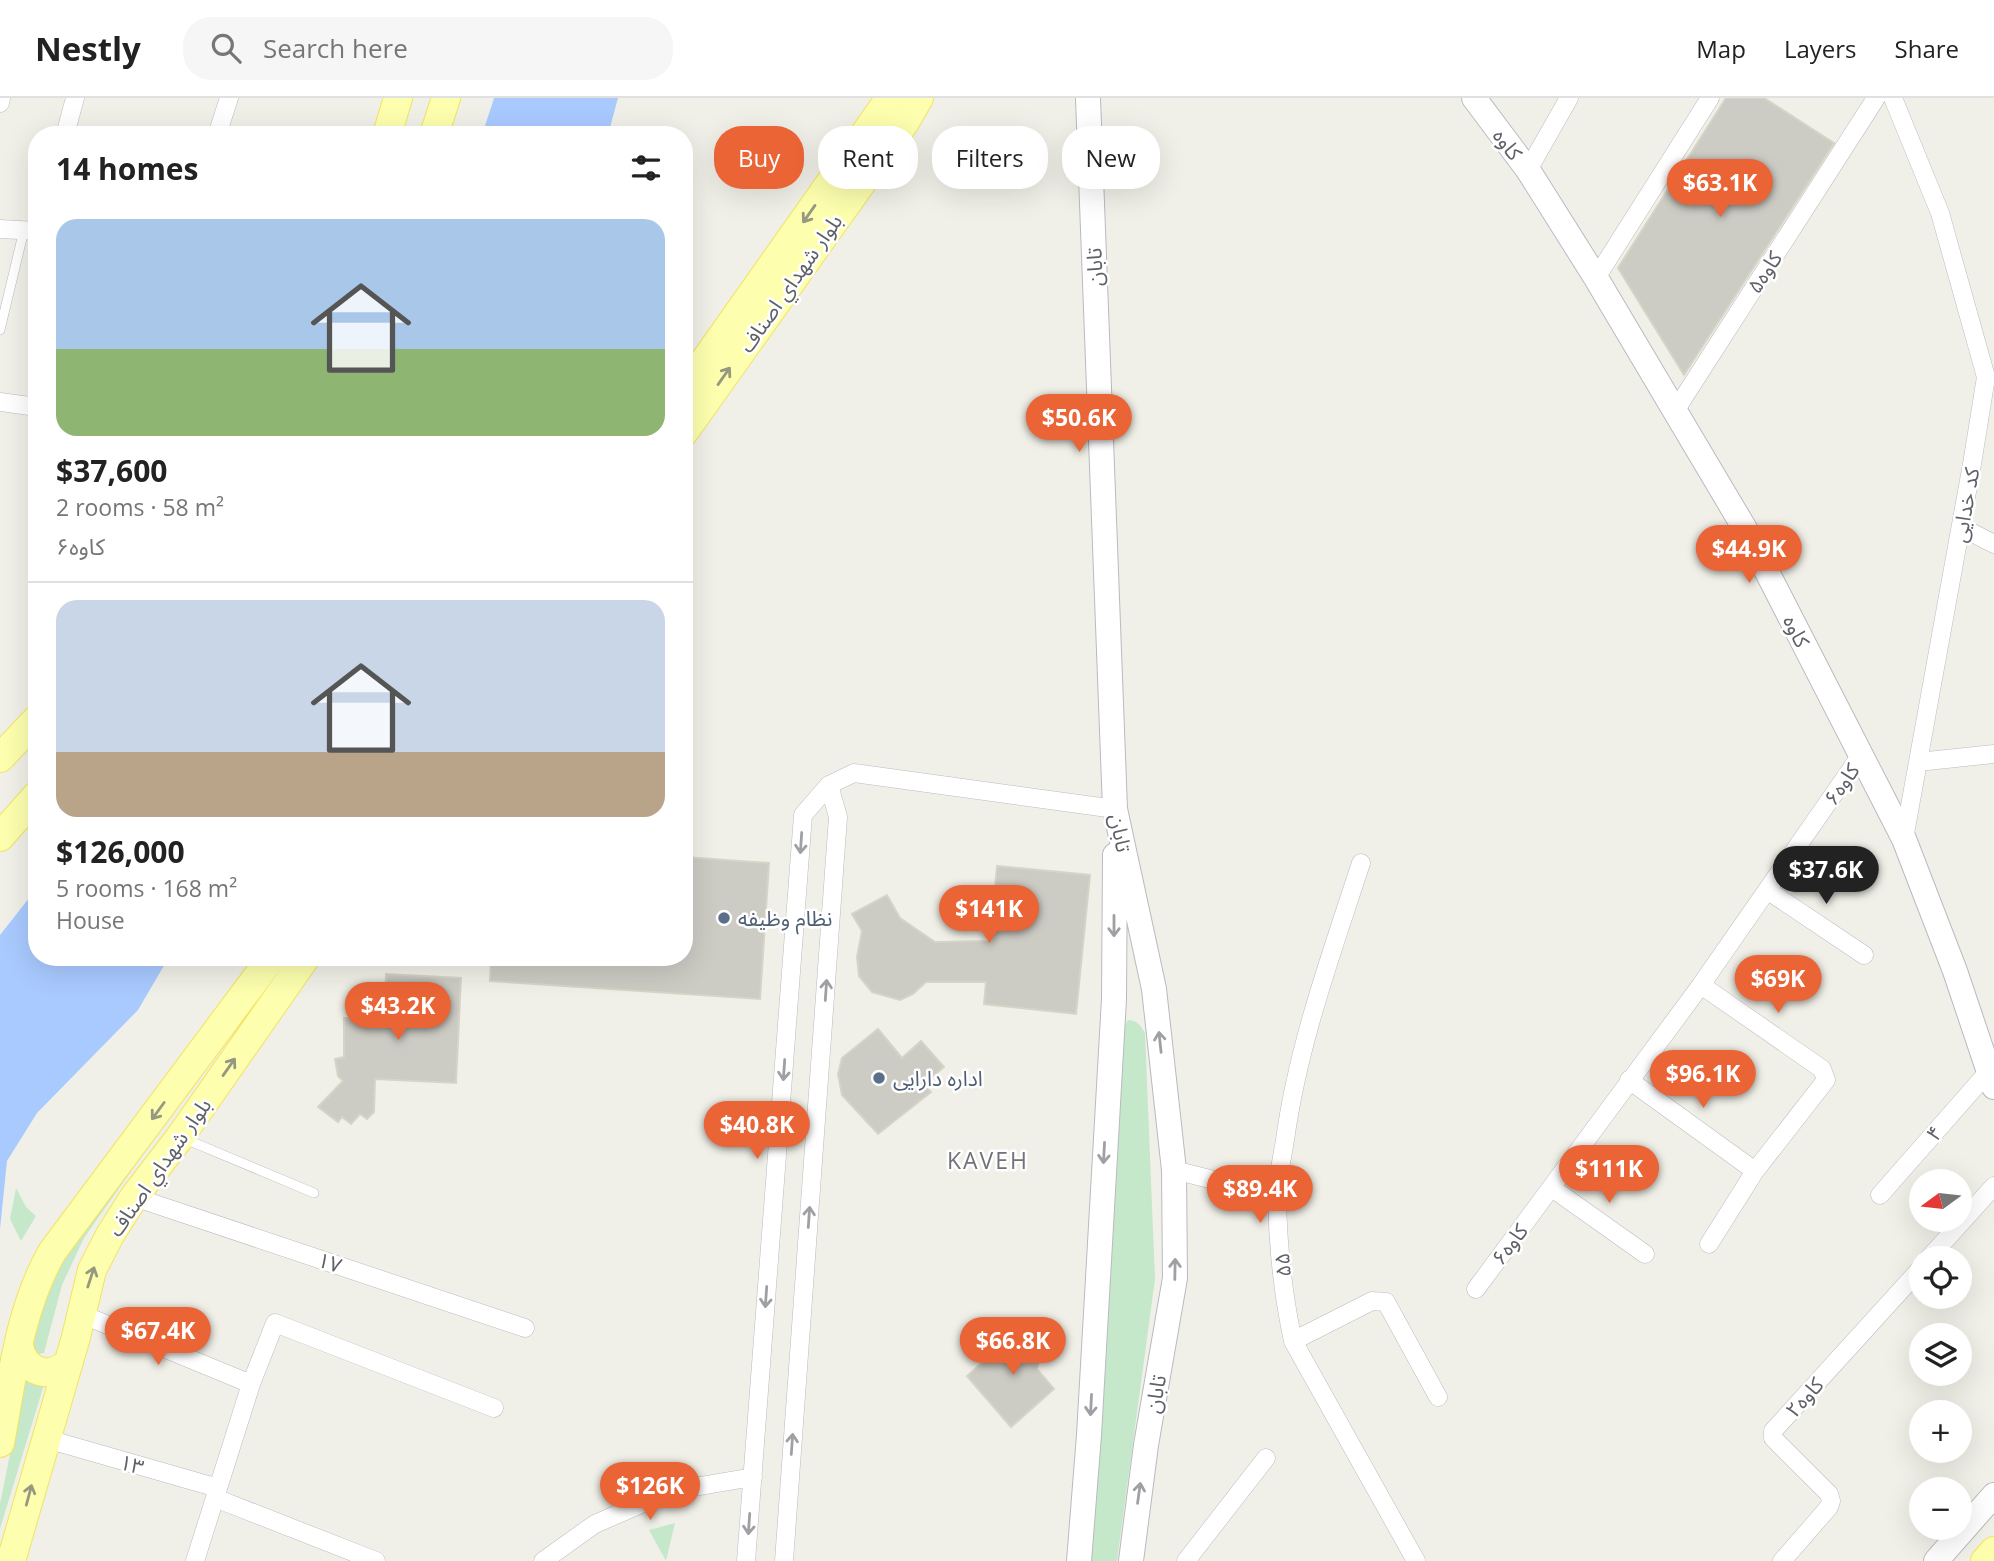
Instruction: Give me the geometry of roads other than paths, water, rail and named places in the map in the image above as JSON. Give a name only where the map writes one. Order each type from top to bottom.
[{"type":"main road","points":[[390,126],[398,98]]},
{"type":"main road","points":[[437,126],[446,98]]},
{"type":"main road","name":"بلوار شهداي اصناف","points":[[693,377],[890,98]]},
{"type":"main road","name":"بلوار شهداي اصناف","points":[[693,419],[905,122],[919,98]]},
{"type":"main road","points":[[0,758],[28,728]]},
{"type":"main road","points":[[3,826],[28,802]]},
{"type":"main road","name":"بلوار شهداي اصناف","points":[[0,1443],[19,1347],[34,1290],[52,1252],[265,966]]},
{"type":"main road","name":"بلوار شهداي اصناف","points":[[11,1561],[34,1474],[69,1362],[92,1270],[134,1197],[180,1137],[300,966]]},
{"type":"main road","points":[[19,1347],[25,1362],[39,1371],[55,1371],[69,1362]]},
{"type":"main road","points":[[1985,1561],[1994,1551]]},
{"type":"street","points":[[0,103],[1,98]]},
{"type":"street","points":[[67,126],[75,98]]},
{"type":"street","points":[[221,126],[229,98]]},
{"type":"street","name":"تابان","points":[[1088,98],[1115,808],[1154,989],[1174,1170],[1175,1278],[1146,1445],[1132,1561]]},
{"type":"street","name":"کاوه","points":[[1474,98],[1528,170],[1596,278],[1745,528],[1904,839],[1955,971],[1987,1044],[1991,1079]]},
{"type":"street","points":[[1528,170],[1569,98]]},
{"type":"street","points":[[1596,278],[1710,98]]},
{"type":"street","name":"کاوه۵","points":[[1675,411],[1876,98]]},
{"type":"street","name":"کد خدایی","points":[[1893,98],[1940,213],[1990,376],[1904,839]]},
{"type":"street","points":[[0,229],[28,231]]},
{"type":"street","points":[[0,402],[28,406]]},
{"type":"street","points":[[1961,527],[1994,544]]},
{"type":"street","points":[[1918,762],[1994,754]]},
{"type":"street","name":"کاوه۶","points":[[1476,1289],[1701,985],[1861,755]]},
{"type":"street","points":[[746,1561],[803,815],[829,785],[854,773],[1115,808],[1114,999],[1089,1436],[1079,1561]]},
{"type":"street","points":[[783,1561],[838,817],[829,785]]},
{"type":"street","name":"۵۵","points":[[1361,863],[1305,1038],[1289,1105],[1277,1196],[1286,1310],[1293,1341],[1416,1561]]},
{"type":"street","points":[[1767,890],[1864,955]]},
{"type":"street","points":[[1701,985],[1822,1069],[1826,1080],[1755,1171],[1709,1244]]},
{"type":"street","name":"۴","points":[[1880,1195],[1991,1079]]},
{"type":"street","points":[[1629,1080],[1755,1171]]},
{"type":"street","points":[[1174,1170],[1277,1196]]},
{"type":"street","points":[[1940,1246],[1994,1186]]},
{"type":"street","points":[[1552,1188],[1645,1254]]},
{"type":"street","name":"۱۷","points":[[134,1197],[526,1328]]},
{"type":"street","name":"کاوه۲","points":[[1782,1561],[1829,1507],[1831,1501],[1829,1494],[1773,1438],[1773,1431],[1909,1280]]},
{"type":"street","points":[[1293,1341],[1372,1301],[1386,1302],[1438,1397]]},
{"type":"street","points":[[80,1314],[251,1384]]},
{"type":"street","points":[[195,1561],[251,1384],[275,1323],[494,1408]]},
{"type":"street","name":"۱۳","points":[[47,1439],[217,1493],[376,1561]]},
{"type":"street","points":[[1186,1561],[1266,1458]]},
{"type":"street","points":[[543,1561],[595,1524],[671,1491],[753,1477]]},
{"type":"street","points":[[1936,1561],[1994,1495]]},
{"type":"lane","points":[[0,330],[28,238]]},
{"type":"lane","points":[[180,1137],[314,1193]]},
{"type":"water","points":[[494,98],[618,98],[610,126],[485,126]]},
{"type":"water","points":[[28,899],[28,966],[164,966],[138,1010],[37,1113],[7,1161],[0,1229],[0,935]]},
{"type":"place","name":"نظام وظیفه","points":[[724,918]]},
{"type":"place","name":"اداره دارایی","points":[[879,1078]]},
{"type":"district","name":"KAVEH","points":[[988,1160]]}]
